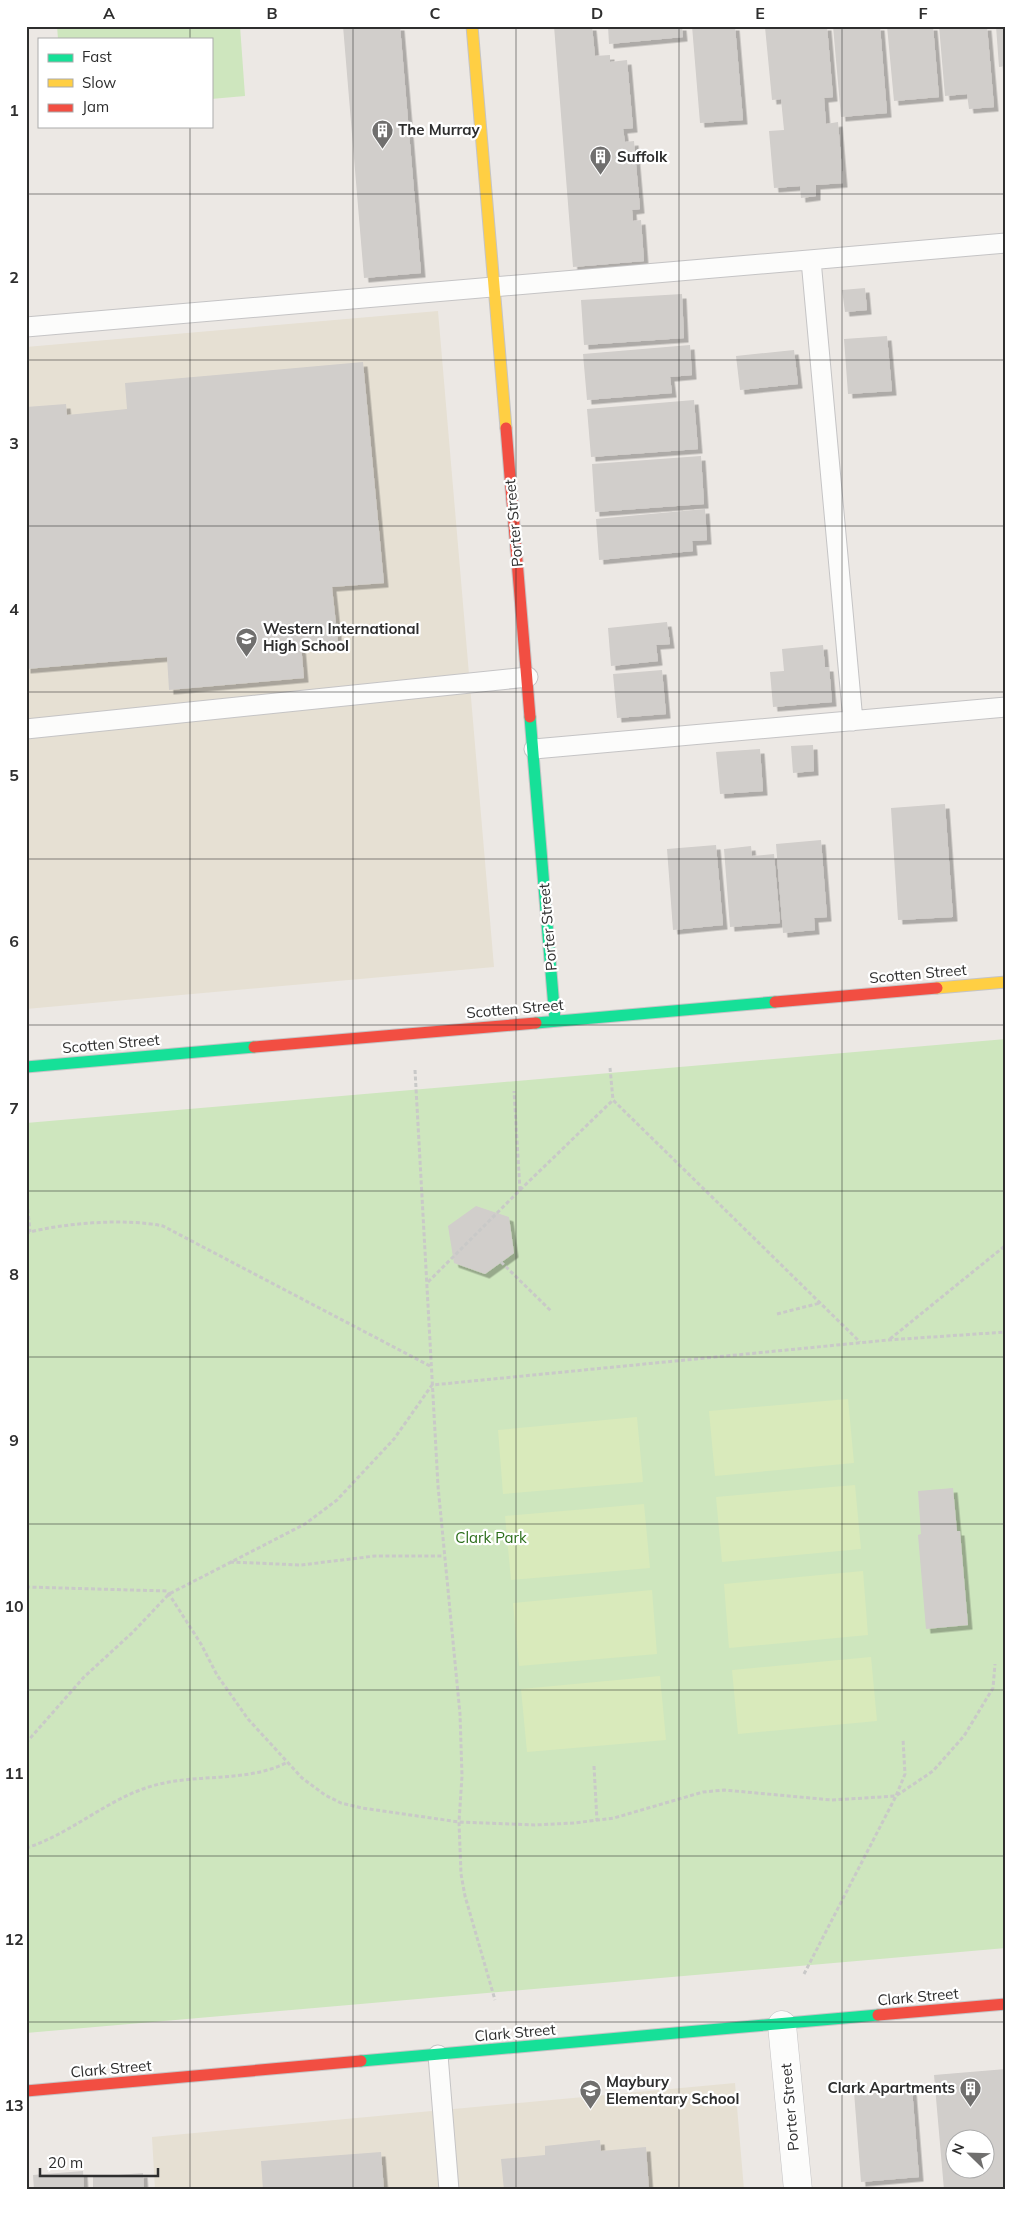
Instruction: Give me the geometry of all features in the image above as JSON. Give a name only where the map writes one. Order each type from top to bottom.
[{"type":"street","name":"Porter Street","points":[[472,26],[528,677],[555,1020]]},
{"type":"street","name":"Scotten Street","points":[[26,1066],[1006,982]]},
{"type":"street","name":"Clark Street","points":[[26,2091],[1006,2004]]},
{"type":"street","name":"Porter Street","points":[[782,2025],[798,2190]]},
{"type":"lane","points":[[26,327],[1006,243]]},
{"type":"lane","points":[[811,260],[853,720]]},
{"type":"lane","points":[[26,730],[528,677]]},
{"type":"lane","points":[[534,749],[1006,707]]},
{"type":"lane","points":[[438,2055],[449,2190]]},
{"type":"path","points":[[610,1068],[613,1100],[860,1343]]},
{"type":"path","points":[[415,1070],[428,1282],[430,1366],[444,1556],[460,1714],[462,1776],[459,1854],[465,1896],[495,2000]]},
{"type":"path","points":[[514,1091],[520,1190]]},
{"type":"path","points":[[428,1282],[613,1100]]},
{"type":"path","points":[[26,1190],[28,1232],[124,1222],[145,1222],[163,1226],[430,1366]]},
{"type":"path","points":[[888,1340],[1006,1244]]},
{"type":"path","points":[[501,1262],[551,1311]]},
{"type":"path","points":[[777,1314],[820,1303]]},
{"type":"path","points":[[26,1743],[84,1677],[126,1639],[169,1594],[305,1524],[337,1500],[394,1439],[432,1385],[888,1340],[1006,1332]]},
{"type":"path","points":[[230,1562],[301,1565],[375,1556],[444,1556]]},
{"type":"path","points":[[26,1587],[167,1591],[201,1644],[217,1676],[232,1699],[286,1763],[312,1787],[340,1802],[362,1808],[459,1822],[535,1825],[597,1821],[622,1816],[703,1792],[724,1790],[832,1800],[896,1796],[933,1771],[964,1736],[993,1688],[995,1664]]},
{"type":"path","points":[[804,1974],[896,1796],[905,1774],[903,1739]]},
{"type":"path","points":[[26,1848],[46,1842],[123,1798],[151,1786],[196,1778],[259,1773],[286,1763]]},
{"type":"path","points":[[594,1766],[597,1821]]},
{"type":"shaded area","name":"Western International High School","points":[[438,311],[494,967],[26,1009],[26,347]]},
{"type":"shaded area","name":"Maybury Elementary School","points":[[735,2083],[744,2190],[155,2190],[152,2137]]},
{"type":"green space","points":[[57,26],[240,26],[245,96],[212,99],[212,38],[58,38]]},
{"type":"green space","name":"Clark Park","points":[[1006,1039],[1006,1948],[26,2033],[26,1123]]},
{"type":"green space","points":[[848,1399],[854,1463],[715,1476],[709,1411]]},
{"type":"green space","points":[[637,1417],[643,1482],[503,1494],[498,1430]]},
{"type":"green space","points":[[855,1485],[861,1549],[722,1562],[716,1497]]},
{"type":"green space","points":[[644,1504],[650,1568],[511,1580],[505,1516]]},
{"type":"green space","points":[[863,1571],[868,1635],[729,1648],[724,1584]]},
{"type":"green space","points":[[652,1590],[657,1654],[519,1666],[513,1603]]},
{"type":"green space","points":[[871,1657],[877,1721],[738,1734],[732,1670]]},
{"type":"green space","points":[[660,1676],[666,1740],[527,1752],[521,1689]]},
{"type":"building","name":"The Murray","points":[[343,26],[400,26],[421,273],[364,278]]},
{"type":"building","name":"Suffolk","points":[[554,26],[592,26],[595,56],[610,55],[610,62],[627,60],[633,128],[623,129],[625,142],[634,141],[640,209],[632,210],[633,221],[641,220],[644,261],[573,267]]},
{"type":"building","points":[[608,26],[682,26],[683,37],[609,44]]},
{"type":"building","points":[[692,26],[735,26],[743,120],[700,123]]},
{"type":"building","points":[[827,26],[833,97],[824,98],[826,124],[838,122],[843,183],[816,185],[816,196],[801,198],[800,186],[774,188],[769,131],[784,130],[781,99],[772,100],[765,27]]},
{"type":"building","points":[[833,26],[880,26],[887,113],[841,117]]},
{"type":"building","points":[[887,26],[933,26],[939,97],[894,101]]},
{"type":"building","points":[[939,26],[987,26],[994,107],[969,109],[967,94],[945,96]]},
{"type":"building","points":[[996,26],[1006,26],[1006,66],[999,67]]},
{"type":"building","points":[[865,288],[867,310],[845,312],[842,290]]},
{"type":"building","points":[[682,294],[684,338],[584,345],[581,300]]},
{"type":"building","points":[[887,336],[892,391],[848,394],[844,339]]},
{"type":"building","points":[[690,345],[692,375],[670,377],[672,393],[587,400],[583,354]]},
{"type":"building","points":[[794,350],[798,384],[740,390],[736,356]]},
{"type":"building","points":[[363,362],[384,583],[332,587],[338,642],[301,644],[304,678],[169,690],[167,657],[26,669],[26,407],[66,404],[67,415],[127,409],[125,383]]},
{"type":"building","points":[[694,400],[698,449],[591,457],[587,409]]},
{"type":"building","points":[[701,456],[704,504],[595,512],[592,464]]},
{"type":"building","points":[[705,509],[707,540],[692,541],[693,551],[599,560],[596,519]]},
{"type":"building","points":[[667,622],[670,644],[656,645],[658,661],[611,666],[608,628]]},
{"type":"building","points":[[823,645],[825,667],[829,667],[832,702],[773,707],[770,672],[784,671],[782,649]]},
{"type":"building","points":[[662,670],[666,714],[617,718],[613,674]]},
{"type":"building","points":[[813,745],[814,771],[793,773],[791,746]]},
{"type":"building","points":[[760,749],[763,791],[720,794],[716,752]]},
{"type":"building","points":[[945,804],[953,917],[898,920],[891,808]]},
{"type":"building","points":[[821,840],[827,917],[814,918],[815,930],[783,933],[776,844]]},
{"type":"building","points":[[716,845],[723,925],[673,930],[667,849]]},
{"type":"building","points":[[751,846],[752,856],[774,854],[780,923],[730,927],[724,849]]},
{"type":"building","points":[[476,1206],[509,1217],[514,1253],[485,1274],[454,1263],[448,1226]]},
{"type":"building","points":[[953,1488],[957,1531],[960,1531],[968,1625],[926,1629],[918,1535],[921,1534],[918,1491]]},
{"type":"building","name":"Clark Apartments","points":[[1006,2069],[1006,2190],[944,2190],[934,2075]]},
{"type":"building","points":[[912,2088],[919,2177],[861,2182],[854,2092]]},
{"type":"building","points":[[600,2140],[601,2151],[646,2147],[649,2190],[504,2190],[501,2159],[545,2155],[545,2146]]},
{"type":"building","points":[[381,2152],[384,2190],[263,2190],[261,2161]]},
{"type":"building","points":[[83,2171],[84,2190],[34,2190],[33,2175]]},
{"type":"building","points":[[143,2173],[144,2190],[93,2190],[93,2177]]},
{"type":"traffic: fast","points":[[530,717],[555,1020]]},
{"type":"traffic: fast","points":[[536,1023],[775,1002]]},
{"type":"traffic: fast","points":[[26,1067],[254,1047]]},
{"type":"traffic: fast","points":[[361,2061],[878,2015]]},
{"type":"traffic: slow","points":[[472,26],[506,428]]},
{"type":"traffic: slow","points":[[937,988],[1006,982]]},
{"type":"traffic: jam","points":[[506,428],[530,717]]},
{"type":"traffic: jam","points":[[775,1002],[937,988]]},
{"type":"traffic: jam","points":[[254,1047],[536,1023]]},
{"type":"traffic: jam","points":[[878,2015],[1006,2004]]},
{"type":"traffic: jam","points":[[26,2091],[361,2061]]},
{"type":"place","name":"The Murray","points":[[382,149]]},
{"type":"place","name":"Suffolk","points":[[601,176]]},
{"type":"place","name":"Western International High School","points":[[247,657]]},
{"type":"place","name":"Clark Apartments","points":[[971,2107]]},
{"type":"place","name":"Maybury Elementary School","points":[[590,2110]]}]
